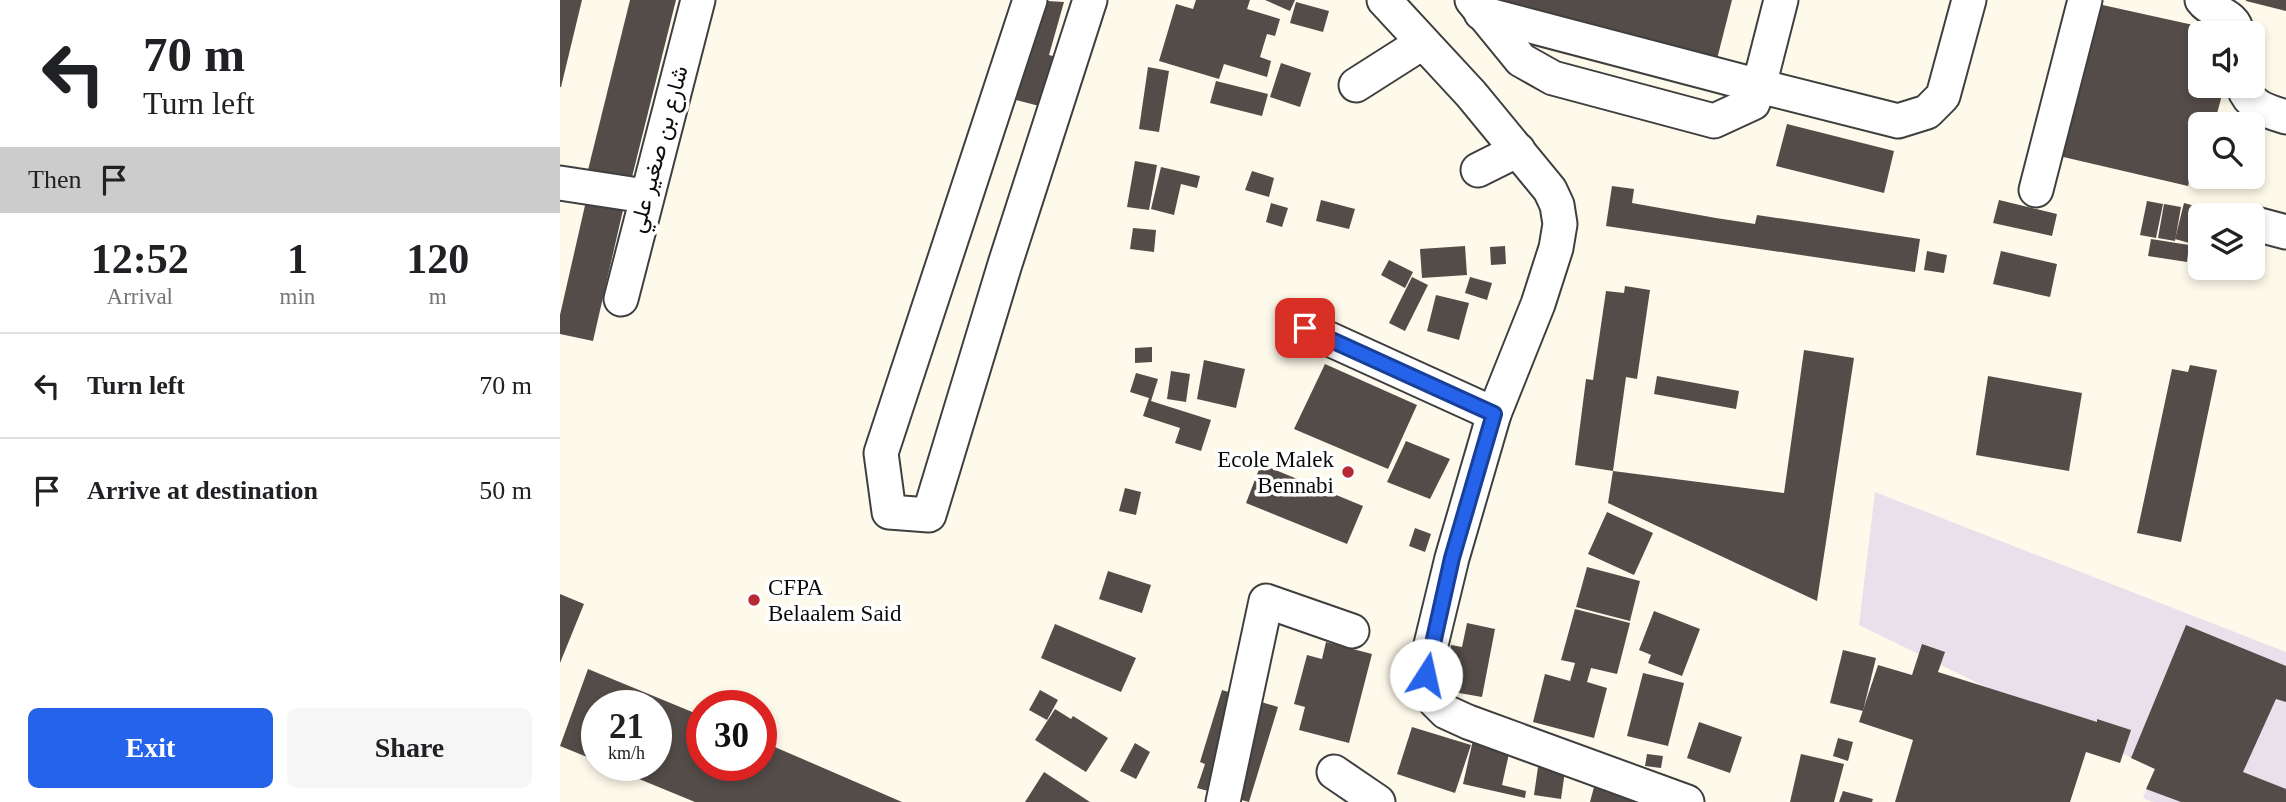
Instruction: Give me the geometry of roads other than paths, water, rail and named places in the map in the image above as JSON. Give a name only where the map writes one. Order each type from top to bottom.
[{"type":"street","name":"شارع بن صغير علي","points":[[621,299],[645,196],[698,0]]},
{"type":"street","points":[[1030,0],[881,453],[888,512],[929,515],[1005,264],[1090,0]]},
{"type":"street","points":[[1384,0],[1471,94],[1550,190],[1557,205],[1560,224],[1538,304],[1494,414],[1452,558],[1427,661],[1428,691],[1446,712],[1468,722],[1675,800]]},
{"type":"street","points":[[1477,6],[1521,60],[1553,78],[1714,121],[1753,103],[1781,0]]},
{"type":"street","points":[[1477,6],[1759,86],[1898,121],[1927,112],[1942,96],[1969,0]]},
{"type":"street","points":[[2036,190],[2085,0]]},
{"type":"street","points":[[2202,0],[2231,21]]},
{"type":"street","points":[[1356,85],[1422,43]]},
{"type":"street","points":[[2248,98],[2261,110],[2286,117]]},
{"type":"street","points":[[1478,170],[1518,150]]},
{"type":"street","points":[[560,183],[645,196]]},
{"type":"street","points":[[2265,226],[2286,232]]},
{"type":"street","points":[[1305,328],[1494,414]]},
{"type":"street","points":[[1223,802],[1266,601],[1352,631]]},
{"type":"street","points":[[1334,772],[1378,802]]},
{"type":"place","name":"Ecole Malek Bennabi","points":[[1348,472]]},
{"type":"place","name":"CFPA Belaalem Said","points":[[754,600]]}]
